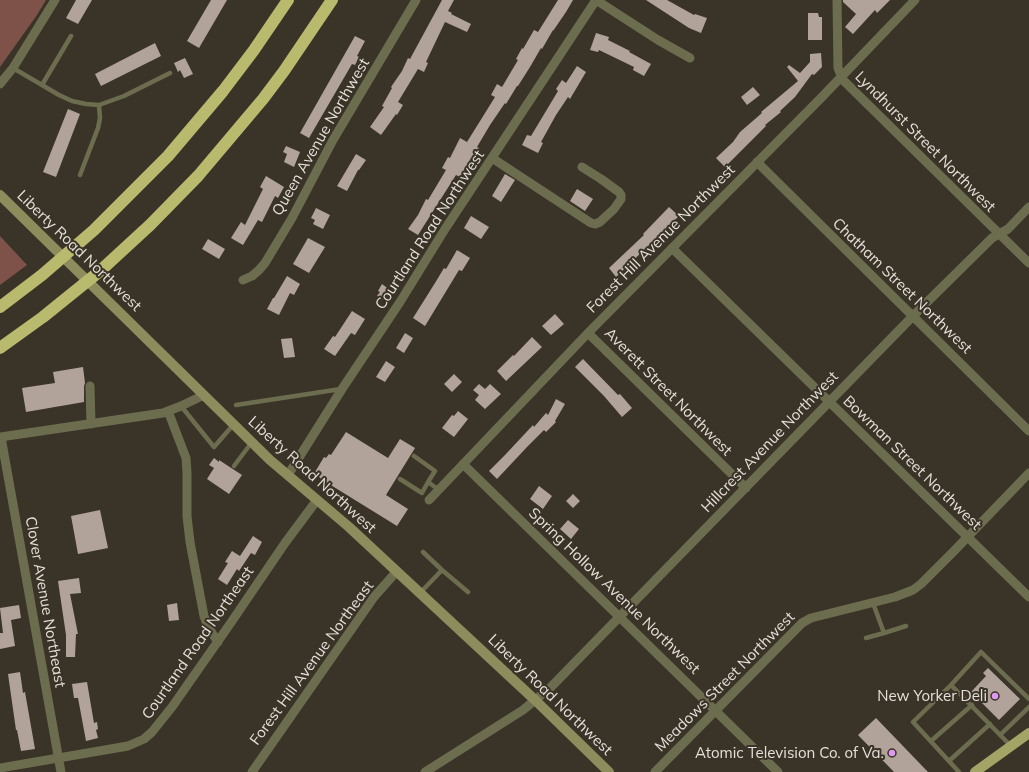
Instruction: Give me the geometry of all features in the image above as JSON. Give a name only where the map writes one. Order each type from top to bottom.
[{"type":"highway","points":[[0,307],[42,275],[94,230],[168,156],[228,85],[288,0]]},
{"type":"highway","points":[[0,348],[43,317],[100,271],[150,225],[198,176],[263,99],[309,36],[332,0]]},
{"type":"main road","points":[[975,772],[1029,733]]},
{"type":"street","points":[[0,84],[13,68],[55,0]]},
{"type":"street","name":"Queen Avenue Northwest","points":[[243,280],[256,273],[265,263],[292,218],[333,140],[416,0]]},
{"type":"street","points":[[596,0],[658,40],[690,58]]},
{"type":"street","name":"Courtland Road Northwest","points":[[288,475],[342,389],[400,302],[441,235],[596,0]]},
{"type":"street","name":"Lyndhurst Street Northwest","points":[[837,0],[838,68],[846,85],[1029,263]]},
{"type":"street","name":"Forest Hill Avenue Northwest","points":[[429,500],[588,333],[802,117],[915,0]]},
{"type":"street","points":[[492,158],[591,223],[596,224],[614,209],[621,198],[621,195],[601,179],[582,167]]},
{"type":"street","name":"Chatham Street Northwest","points":[[757,162],[1029,431]]},
{"type":"street","name":"Liberty Road Northwest","points":[[0,195],[252,442],[397,571],[536,700],[609,772]]},
{"type":"street","name":"Hillcrest Avenue Northwest","points":[[425,772],[523,710],[552,687],[913,316],[992,238],[1008,229],[1029,207]]},
{"type":"street","name":"Bowman Street Northwest","points":[[672,248],[1029,597]]},
{"type":"street","name":"Averett Street Northwest","points":[[588,333],[746,488]]},
{"type":"street","points":[[90,386],[91,424]]},
{"type":"street","points":[[1,437],[168,411],[204,395]]},
{"type":"street","points":[[168,411],[186,458],[188,473],[188,516],[190,542],[204,616],[208,627],[218,642]]},
{"type":"street","name":"Clover Avenue Northeast","points":[[1,437],[61,772]]},
{"type":"street","name":"Spring Hollow Avenue Northwest","points":[[463,464],[778,772]]},
{"type":"street","name":"Meadows Street Northwest","points":[[655,772],[802,623],[811,618],[873,603],[902,595],[913,590],[921,584],[1029,473]]},
{"type":"street","name":"Courtland Road Northeast","points":[[0,768],[128,746],[144,739],[152,732],[172,707],[285,543],[317,500]]},
{"type":"street","name":"Forest Hill Avenue Northeast","points":[[252,772],[374,597],[397,571]]},
{"type":"lane","points":[[42,85],[71,36]]},
{"type":"lane","points":[[13,68],[72,101],[99,105],[124,96],[170,74]]},
{"type":"lane","points":[[80,175],[98,128],[100,118],[99,105]]},
{"type":"lane","points":[[236,406],[342,389]]},
{"type":"lane","points":[[181,406],[214,447],[234,424]]},
{"type":"lane","points":[[234,466],[252,442]]},
{"type":"lane","points":[[400,479],[422,493],[435,471],[414,456]]},
{"type":"lane","points":[[428,482],[439,490]]},
{"type":"lane","points":[[423,552],[468,592]]},
{"type":"lane","points":[[420,593],[442,570]]},
{"type":"lane","points":[[873,603],[884,633]]},
{"type":"lane","points":[[866,638],[906,626]]},
{"type":"lane","points":[[959,772],[913,722],[951,685],[981,652],[1029,699]]},
{"type":"lane","points":[[951,685],[1011,746]]},
{"type":"lane","points":[[931,741],[972,705]]},
{"type":"lane","points":[[1000,735],[1029,707]]},
{"type":"lane","points":[[949,761],[990,724]]},
{"type":"shaded area","points":[[0,0],[46,0],[0,67]]},
{"type":"shaded area","points":[[0,236],[27,265],[0,285]]},
{"type":"building","points":[[76,0],[92,0],[78,24],[66,18]]},
{"type":"building","points":[[211,0],[227,0],[199,48],[187,41]]},
{"type":"building","points":[[442,0],[454,0],[448,11],[471,24],[467,32],[445,22],[426,62],[428,63],[424,72],[418,69],[398,102],[403,105],[381,135],[370,127],[384,107],[382,106],[392,88],[391,87],[402,71],[408,58],[410,59]]},
{"type":"building","points":[[558,0],[573,0],[518,86],[490,125],[477,147],[479,148],[473,159],[471,158],[460,177],[456,175],[418,235],[408,229],[446,170],[442,168],[448,157],[450,158],[460,138],[467,142],[495,97],[491,95],[497,84],[502,87],[518,60],[516,59],[522,48],[523,49],[534,30],[538,32]]},
{"type":"building","points":[[646,0],[667,0],[694,15],[707,18],[701,33],[689,28]]},
{"type":"building","points":[[843,0],[890,0],[877,13],[875,10],[853,34],[845,27],[856,14],[843,2]]},
{"type":"building","points":[[808,13],[818,13],[819,17],[822,17],[822,40],[808,40]]},
{"type":"building","points":[[596,33],[609,37],[608,40],[651,64],[644,76],[633,70],[634,67],[599,50],[598,52],[590,50]]},
{"type":"building","points":[[355,36],[365,41],[357,56],[359,57],[355,65],[352,64],[309,138],[300,133]]},
{"type":"building","points":[[155,43],[161,56],[101,86],[95,74]]},
{"type":"building","points":[[821,53],[822,67],[814,75],[812,74],[795,97],[780,111],[781,112],[765,125],[766,126],[725,167],[716,158],[733,142],[740,132],[762,113],[761,112],[798,81],[787,67],[789,65],[800,73],[810,62],[810,54]]},
{"type":"building","points":[[185,58],[193,74],[184,78],[180,70],[178,72],[174,63]]},
{"type":"building","points":[[577,66],[586,72],[570,99],[568,97],[556,115],[541,142],[543,143],[538,153],[522,145],[527,135],[531,136],[558,91],[556,89],[562,80],[566,83]]},
{"type":"building","points":[[753,87],[760,95],[747,105],[741,97]]},
{"type":"building","points":[[68,109],[80,114],[56,177],[43,172]]},
{"type":"building","points":[[286,146],[300,152],[294,167],[284,162],[287,154],[283,152]]},
{"type":"building","points":[[356,154],[366,160],[358,170],[347,191],[337,186]]},
{"type":"building","points":[[505,174],[515,180],[501,202],[492,196]]},
{"type":"building","points":[[266,176],[284,187],[278,198],[275,196],[262,222],[258,220],[243,245],[231,238],[241,222],[245,225],[263,189],[260,187]]},
{"type":"building","points":[[577,189],[593,199],[585,211],[570,201]]},
{"type":"building","points":[[669,207],[679,216],[616,277],[609,268],[644,235],[643,234]]},
{"type":"building","points":[[316,208],[330,215],[323,229],[313,224],[315,220],[311,218]]},
{"type":"building","points":[[471,216],[489,227],[481,239],[464,228]]},
{"type":"building","points":[[308,238],[325,247],[309,273],[293,264]]},
{"type":"building","points":[[208,239],[225,249],[219,259],[202,249]]},
{"type":"building","points":[[457,250],[470,258],[462,271],[459,270],[425,326],[413,318]]},
{"type":"building","points":[[287,276],[300,284],[294,295],[290,293],[279,315],[267,309]]},
{"type":"building","points":[[382,284],[390,290],[383,300],[377,296],[380,292],[378,291]]},
{"type":"building","points":[[352,311],[365,319],[355,335],[351,333],[335,356],[324,349],[333,336],[335,337]]},
{"type":"building","points":[[555,314],[564,324],[551,335],[542,326]]},
{"type":"building","points":[[405,333],[413,338],[404,353],[396,348]]},
{"type":"building","points":[[532,337],[542,347],[506,381],[497,371]]},
{"type":"building","points":[[292,338],[295,357],[284,358],[281,339]]},
{"type":"building","points":[[583,359],[618,395],[620,394],[632,408],[622,417],[604,396],[575,367]]},
{"type":"building","points":[[386,361],[395,367],[385,382],[376,377]]},
{"type":"building","points":[[83,367],[85,383],[84,402],[26,412],[22,388],[55,383],[53,372]]},
{"type":"building","points":[[454,374],[462,382],[452,392],[444,384]]},
{"type":"building","points":[[479,384],[485,389],[490,384],[501,394],[485,409],[475,400],[479,395],[473,390]]},
{"type":"building","points":[[556,399],[565,404],[555,421],[556,422],[546,432],[544,430],[497,479],[489,471],[533,425],[534,427],[546,413],[548,415]]},
{"type":"building","points":[[458,411],[468,419],[454,437],[442,428],[452,415],[454,416]]},
{"type":"building","points":[[346,432],[388,458],[400,439],[415,448],[386,495],[408,509],[397,526],[321,479],[315,472],[324,457],[326,458],[329,454],[331,455]]},
{"type":"building","points":[[214,458],[242,475],[229,494],[207,479],[214,468],[209,465]]},
{"type":"building","points":[[539,486],[552,496],[543,509],[530,499]]},
{"type":"building","points":[[573,494],[580,501],[573,508],[566,501]]},
{"type":"building","points":[[100,510],[108,548],[78,554],[71,516]]},
{"type":"building","points":[[568,520],[579,529],[571,539],[560,529]]},
{"type":"building","points":[[253,536],[262,542],[255,555],[251,553],[239,571],[237,569],[227,585],[218,579],[228,563],[225,562],[232,551],[240,556]]},
{"type":"building","points":[[79,578],[81,593],[70,594],[78,634],[76,634],[75,657],[66,657],[66,635],[58,581]]},
{"type":"building","points":[[177,603],[179,620],[169,621],[167,605]]},
{"type":"building","points":[[19,605],[21,618],[11,620],[15,646],[0,649],[0,633],[3,633],[0,608]]},
{"type":"building","name":"New Yorker Deli","points":[[988,668],[1020,699],[999,720],[971,692],[986,676],[983,673]]},
{"type":"building","points":[[20,672],[35,749],[21,751],[16,730],[8,674]]},
{"type":"building","points":[[87,682],[94,723],[97,722],[98,729],[96,730],[98,738],[86,741],[78,698],[74,698],[72,684]]},
{"type":"building","name":"Atomic Television Co. of Va.","points":[[876,718],[928,772],[894,772],[858,735]]},
{"type":"place","name":"New Yorker Deli","points":[[995,696]]},
{"type":"place","name":"Atomic Television Co. of Va.","points":[[892,753]]}]
